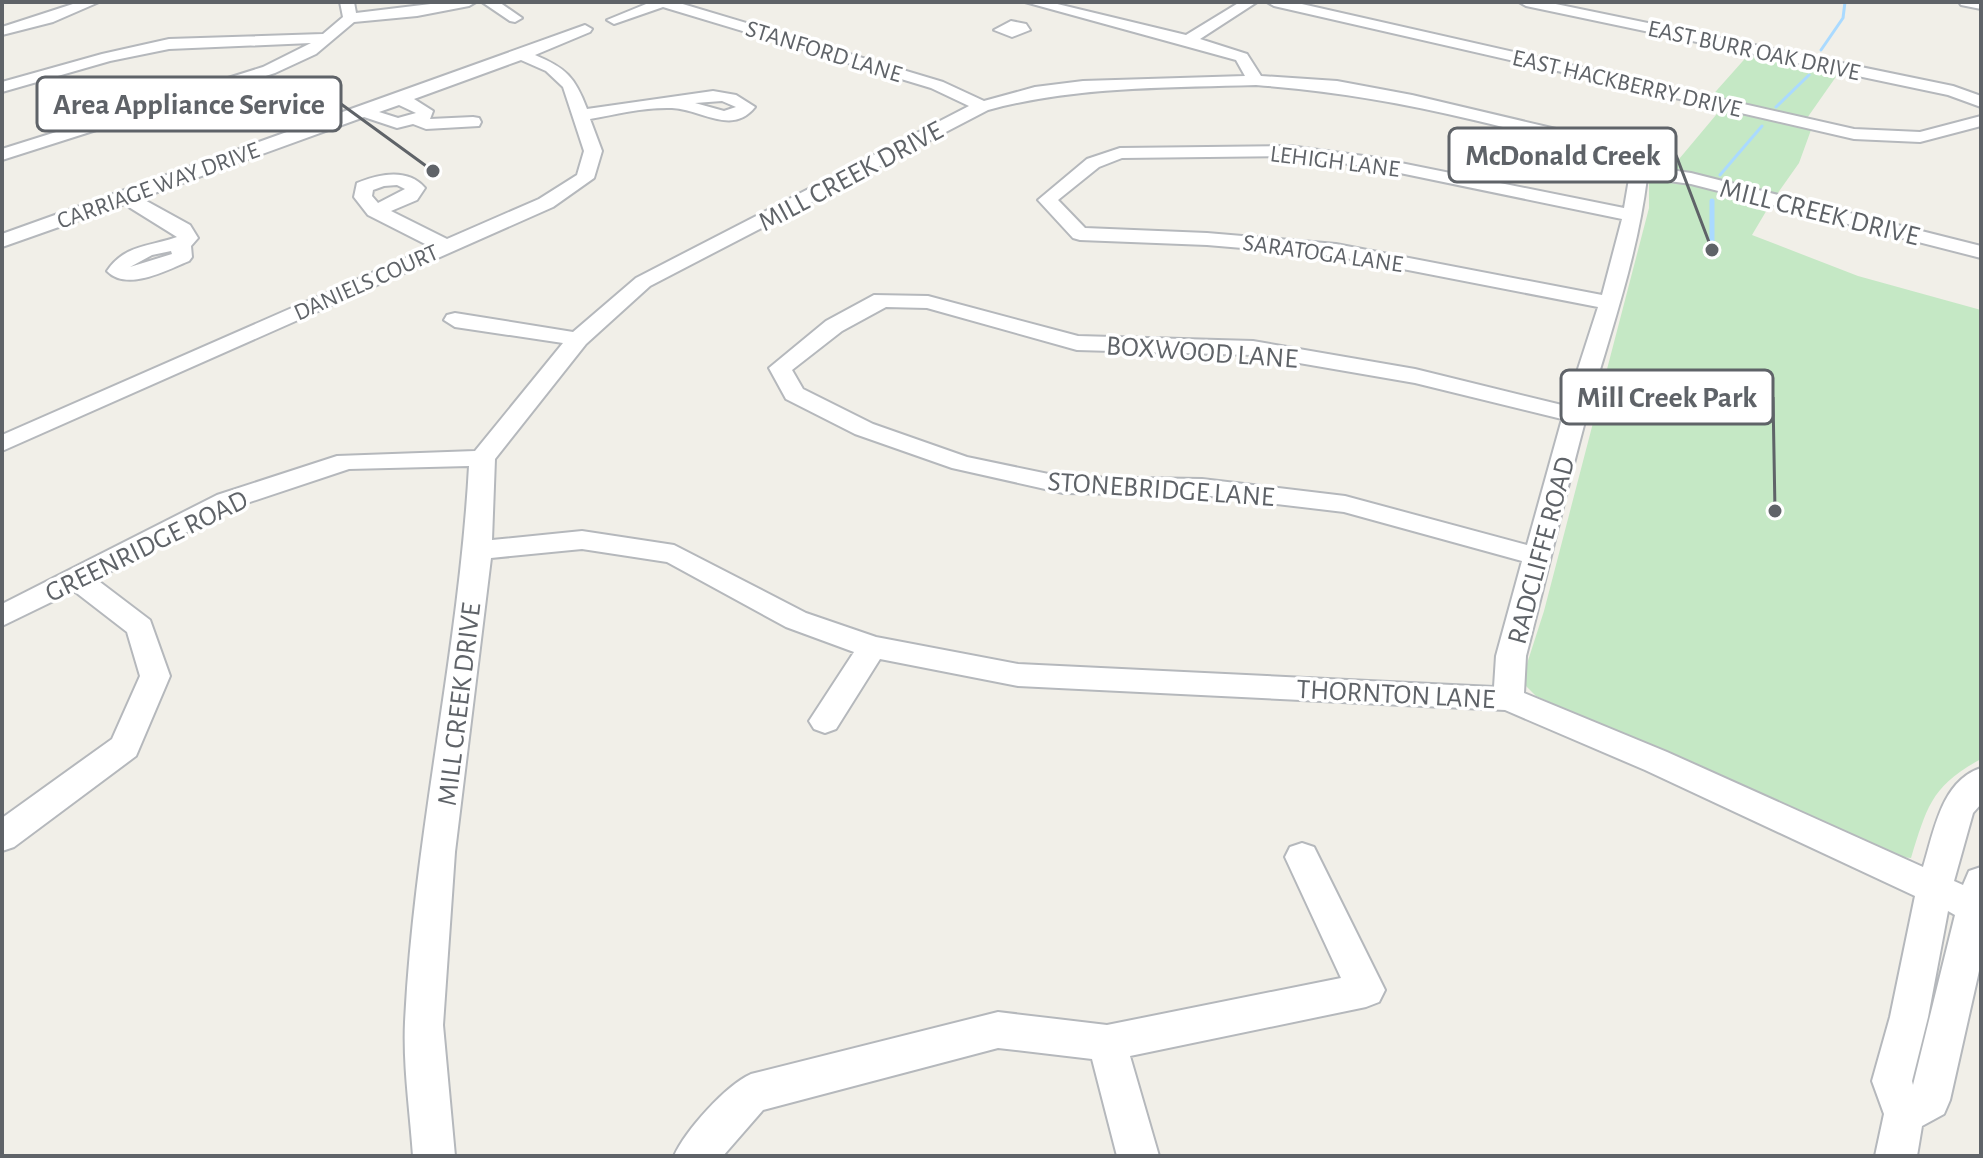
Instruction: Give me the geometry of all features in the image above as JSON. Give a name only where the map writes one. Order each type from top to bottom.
[{"type":"street","points":[[2,31],[48,19],[92,2]]},
{"type":"street","points":[[2,155],[269,70],[311,51],[348,10],[417,12],[469,2]]},
{"type":"street","points":[[489,2],[515,18]]},
{"type":"street","points":[[614,20],[664,2]]},
{"type":"street","name":"STANFORD LANE","points":[[664,2],[937,85],[982,106]]},
{"type":"street","points":[[1032,2],[1188,40],[1242,57],[1256,80]]},
{"type":"street","points":[[1188,40],[1250,2]]},
{"type":"street","name":"EAST HACKBERRY DRIVE","points":[[1274,2],[1854,134],[1920,137],[1981,121]]},
{"type":"street","name":"EAST BURR OAK DRIVE","points":[[1526,2],[1953,91],[1981,102]]},
{"type":"street","points":[[1966,2],[1981,5]]},
{"type":"street","points":[[1018,26],[1056,8]]},
{"type":"street","name":"CARRIAGE WAY DRIVE","points":[[2,241],[522,55],[585,29]]},
{"type":"street","points":[[2,87],[107,57],[169,44],[325,38]]},
{"type":"street","name":"DANIELS COURT","points":[[2,444],[546,203],[585,178],[593,151],[570,85],[552,68],[522,55]]},
{"type":"street","name":"MILL CREEK DRIVE","points":[[434,1156],[424,1025],[438,852],[478,550],[482,458],[578,339],[643,282],[982,106],[1035,92],[1083,86],[1256,80],[1337,86],[1412,100],[1595,147],[1639,171],[1691,179],[1981,252]]},
{"type":"street","points":[[400,99],[425,111],[416,119]]},
{"type":"street","points":[[580,115],[677,103]]},
{"type":"street","points":[[364,112],[393,122],[416,119],[426,124],[473,122]]},
{"type":"street","name":"LEHIGH LANE","points":[[1047,200],[1093,163],[1120,153],[1289,151],[1371,162],[1633,215]]},
{"type":"street","name":"RADCLIFFE ROAD","points":[[1508,699],[1511,656],[1575,415],[1610,303],[1633,215],[1639,171]]},
{"type":"street","points":[[126,197],[183,229],[188,238],[181,244]]},
{"type":"street","name":"SARATOGA LANE","points":[[1047,200],[1080,234],[1207,239],[1336,250],[1610,303]]},
{"type":"street","points":[[375,211],[447,247]]},
{"type":"street","name":"BOXWOOD LANE","points":[[834,326],[882,300],[928,302],[1077,343],[1253,348],[1415,376],[1575,415]]},
{"type":"street","points":[[455,320],[578,339]]},
{"type":"street","name":"STONEBRIDGE LANE","points":[[834,326],[780,368],[794,394],[864,429],[961,463],[1063,485],[1202,487],[1345,504],[1539,557]]},
{"type":"street","name":"GREENRIDGE ROAD","points":[[2,616],[226,501],[346,461],[482,458]]},
{"type":"street","name":"THORNTON LANE","points":[[478,550],[582,540],[674,554],[796,620],[872,647],[1018,675],[1508,699],[1656,761],[1934,889],[1978,895]]},
{"type":"street","points":[[2,837],[125,747],[155,676],[140,627],[75,578]]},
{"type":"street","points":[[825,721],[872,647]]},
{"type":"street","points":[[1896,1156],[1904,1114],[1892,1081],[1909,1017],[1934,889],[1958,807],[1981,781]]},
{"type":"street","points":[[695,1156],[751,1094],[998,1030],[1107,1043],[1366,990],[1302,857]]},
{"type":"street","points":[[1904,1114],[1930,1100],[1978,895]]},
{"type":"street","points":[[1107,1043],[1138,1156]]},
{"type":"green space","points":[[1750,53],[1840,71],[1805,121],[1709,99]]},
{"type":"green space","points":[[1721,109],[1811,130],[1799,163],[1775,197],[1669,171]]},
{"type":"green space","points":[[1662,177],[1771,203],[1752,235],[1858,276],[1981,310],[1981,759],[1951,779],[1933,800],[1911,858],[1891,856],[1536,696],[1525,685],[1524,673],[1544,611],[1649,208],[1649,180]]},
{"type":"waterway","points":[[1821,50],[1843,18],[1845,2]]},
{"type":"waterway","points":[[1776,107],[1809,75]]},
{"type":"waterway","points":[[1720,175],[1762,126]]},
{"type":"waterway","points":[[1712,201],[1712,250]]},
{"type":"place","name":"Area Appliance Service","points":[[433,171]]},
{"type":"place","name":"McDonald Creek","points":[[1712,250]]},
{"type":"place","name":"Mill Creek Park","points":[[1775,511]]}]
